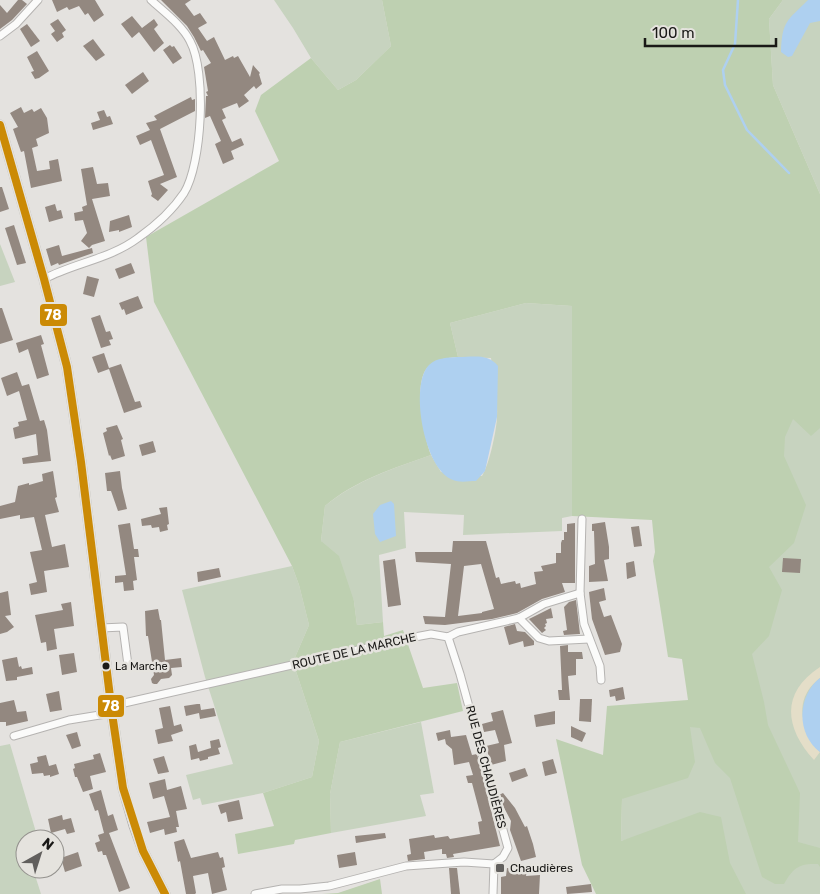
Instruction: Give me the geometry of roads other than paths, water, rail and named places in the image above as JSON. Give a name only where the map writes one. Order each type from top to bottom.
[{"type":"street","points":[[0,36],[16,24],[38,0]]},
{"type":"street","points":[[44,279],[122,249],[139,238],[169,212],[184,192],[194,172],[202,94],[196,55],[190,40],[151,0]]},
{"type":"street","points":[[0,125],[67,367],[123,788],[134,826],[165,894]]},
{"type":"street","points":[[582,518],[580,593],[584,624],[600,666],[601,680]]},
{"type":"street","name":"ROUTE DE LA MARCHE","points":[[14,736],[112,709],[415,637],[431,634],[448,637],[458,632],[519,618],[544,604],[580,593]]},
{"type":"street","points":[[519,618],[539,638],[549,641],[589,639]]},
{"type":"street","points":[[101,628],[123,627],[128,665]]},
{"type":"street","name":"RUE DES CHAUDIÈRES","points":[[448,637],[508,848],[503,857],[494,864]]},
{"type":"street","points":[[255,894],[282,889],[329,886],[406,866],[464,862],[494,864],[494,894]]},
{"type":"water","points":[[808,0],[820,0],[820,21],[810,23],[792,56],[788,57],[781,52],[784,27]]},
{"type":"water","points":[[485,357],[498,366],[497,417],[485,471],[476,481],[456,481],[443,473],[434,461],[427,444],[420,408],[420,390],[423,375],[429,365],[443,358]]},
{"type":"water","points":[[391,501],[394,504],[396,536],[380,542],[375,534],[373,514],[380,505]]},
{"type":"water","points":[[820,678],[820,752],[807,735],[802,715],[807,695]]},
{"type":"waterway","points":[[738,0],[735,44],[723,70],[725,85],[747,130],[789,173]]},
{"type":"place","name":"La Marche","points":[[106,666]]},
{"type":"place","name":"Chaudières","points":[[500,868]]}]
